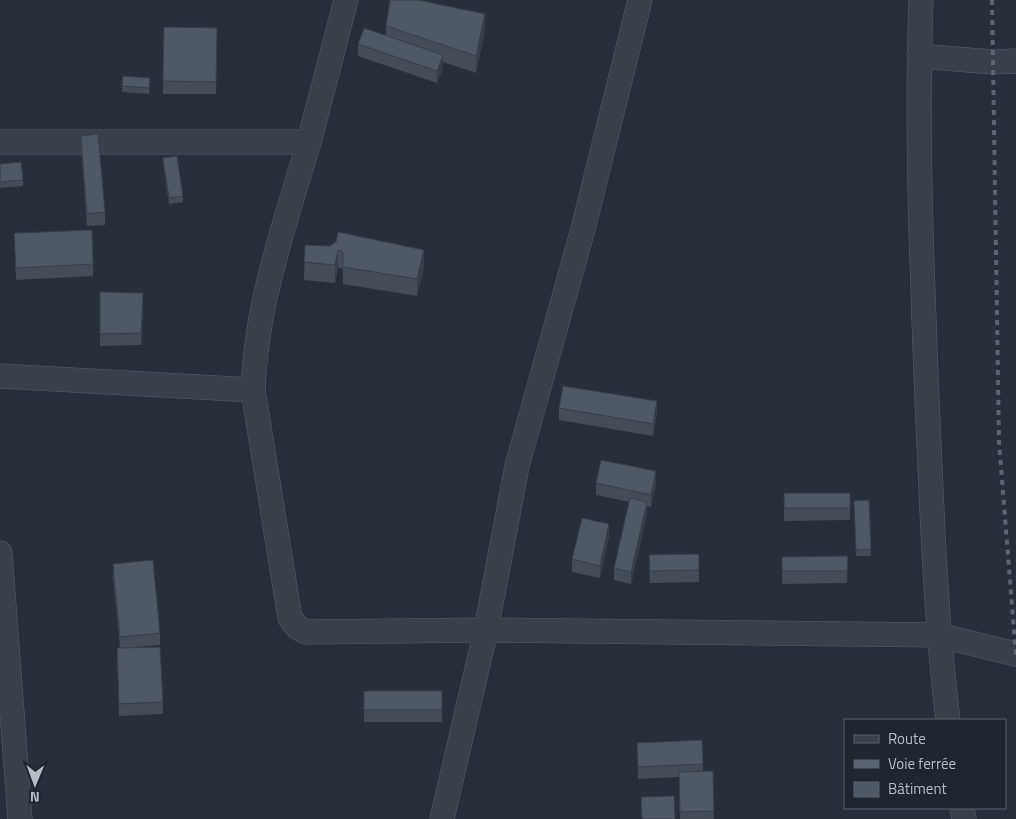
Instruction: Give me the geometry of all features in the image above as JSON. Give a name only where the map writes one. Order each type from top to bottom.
[{"type":"street","points":[[346,0],[310,142],[265,290],[254,355],[253,390],[290,618],[297,627],[306,632],[486,630],[938,635],[1016,654]]},
{"type":"street","points":[[442,819],[486,630],[517,466],[583,230],[640,0]]},
{"type":"street","points":[[921,0],[919,56],[921,258],[938,635],[948,719]]},
{"type":"street","points":[[919,56],[993,62],[1016,61]]},
{"type":"street","points":[[0,142],[310,142]]},
{"type":"street","points":[[0,376],[253,390]]},
{"type":"street","points":[[0,553],[20,819]]},
{"type":"building","points":[[390,0],[418,0],[485,14],[476,56],[386,26]]},
{"type":"building","points":[[164,27],[217,28],[216,82],[163,81]]},
{"type":"building","points":[[364,28],[443,55],[437,71],[358,44]]},
{"type":"building","points":[[123,76],[150,78],[149,88],[122,86]]},
{"type":"building","points":[[98,134],[105,212],[87,214],[81,136]]},
{"type":"building","points":[[177,156],[183,196],[169,198],[163,158]]},
{"type":"building","points":[[21,162],[23,180],[0,182],[0,164]]},
{"type":"building","points":[[92,230],[93,264],[16,268],[14,233]]},
{"type":"building","points":[[338,232],[424,250],[417,279],[343,267],[343,252],[338,250],[335,265],[304,262],[305,245],[330,246],[336,242]]},
{"type":"building","points":[[100,292],[143,293],[141,333],[100,334]]},
{"type":"building","points":[[563,386],[657,401],[653,424],[559,408]]},
{"type":"building","points":[[601,460],[656,471],[651,495],[596,483]]},
{"type":"building","points":[[784,493],[850,493],[850,508],[784,508]]},
{"type":"building","points":[[630,498],[647,502],[631,572],[614,568]]},
{"type":"building","points":[[869,500],[871,549],[856,550],[854,501]]},
{"type":"building","points":[[582,518],[609,524],[600,566],[572,559]]},
{"type":"building","points":[[699,554],[699,570],[650,571],[649,555]]},
{"type":"building","points":[[848,556],[847,571],[782,571],[782,557]]},
{"type":"building","points":[[153,560],[160,633],[120,637],[113,564]]},
{"type":"building","points":[[160,647],[163,702],[119,704],[117,648]]},
{"type":"building","points":[[364,691],[442,691],[442,710],[364,710]]},
{"type":"building","points":[[702,740],[703,764],[638,767],[637,743]]},
{"type":"building","points":[[713,771],[714,811],[680,812],[679,772]]},
{"type":"building","points":[[674,796],[675,819],[642,819],[641,797]]},
{"type":"railway","points":[[992,0],[999,442],[1016,656]]}]
